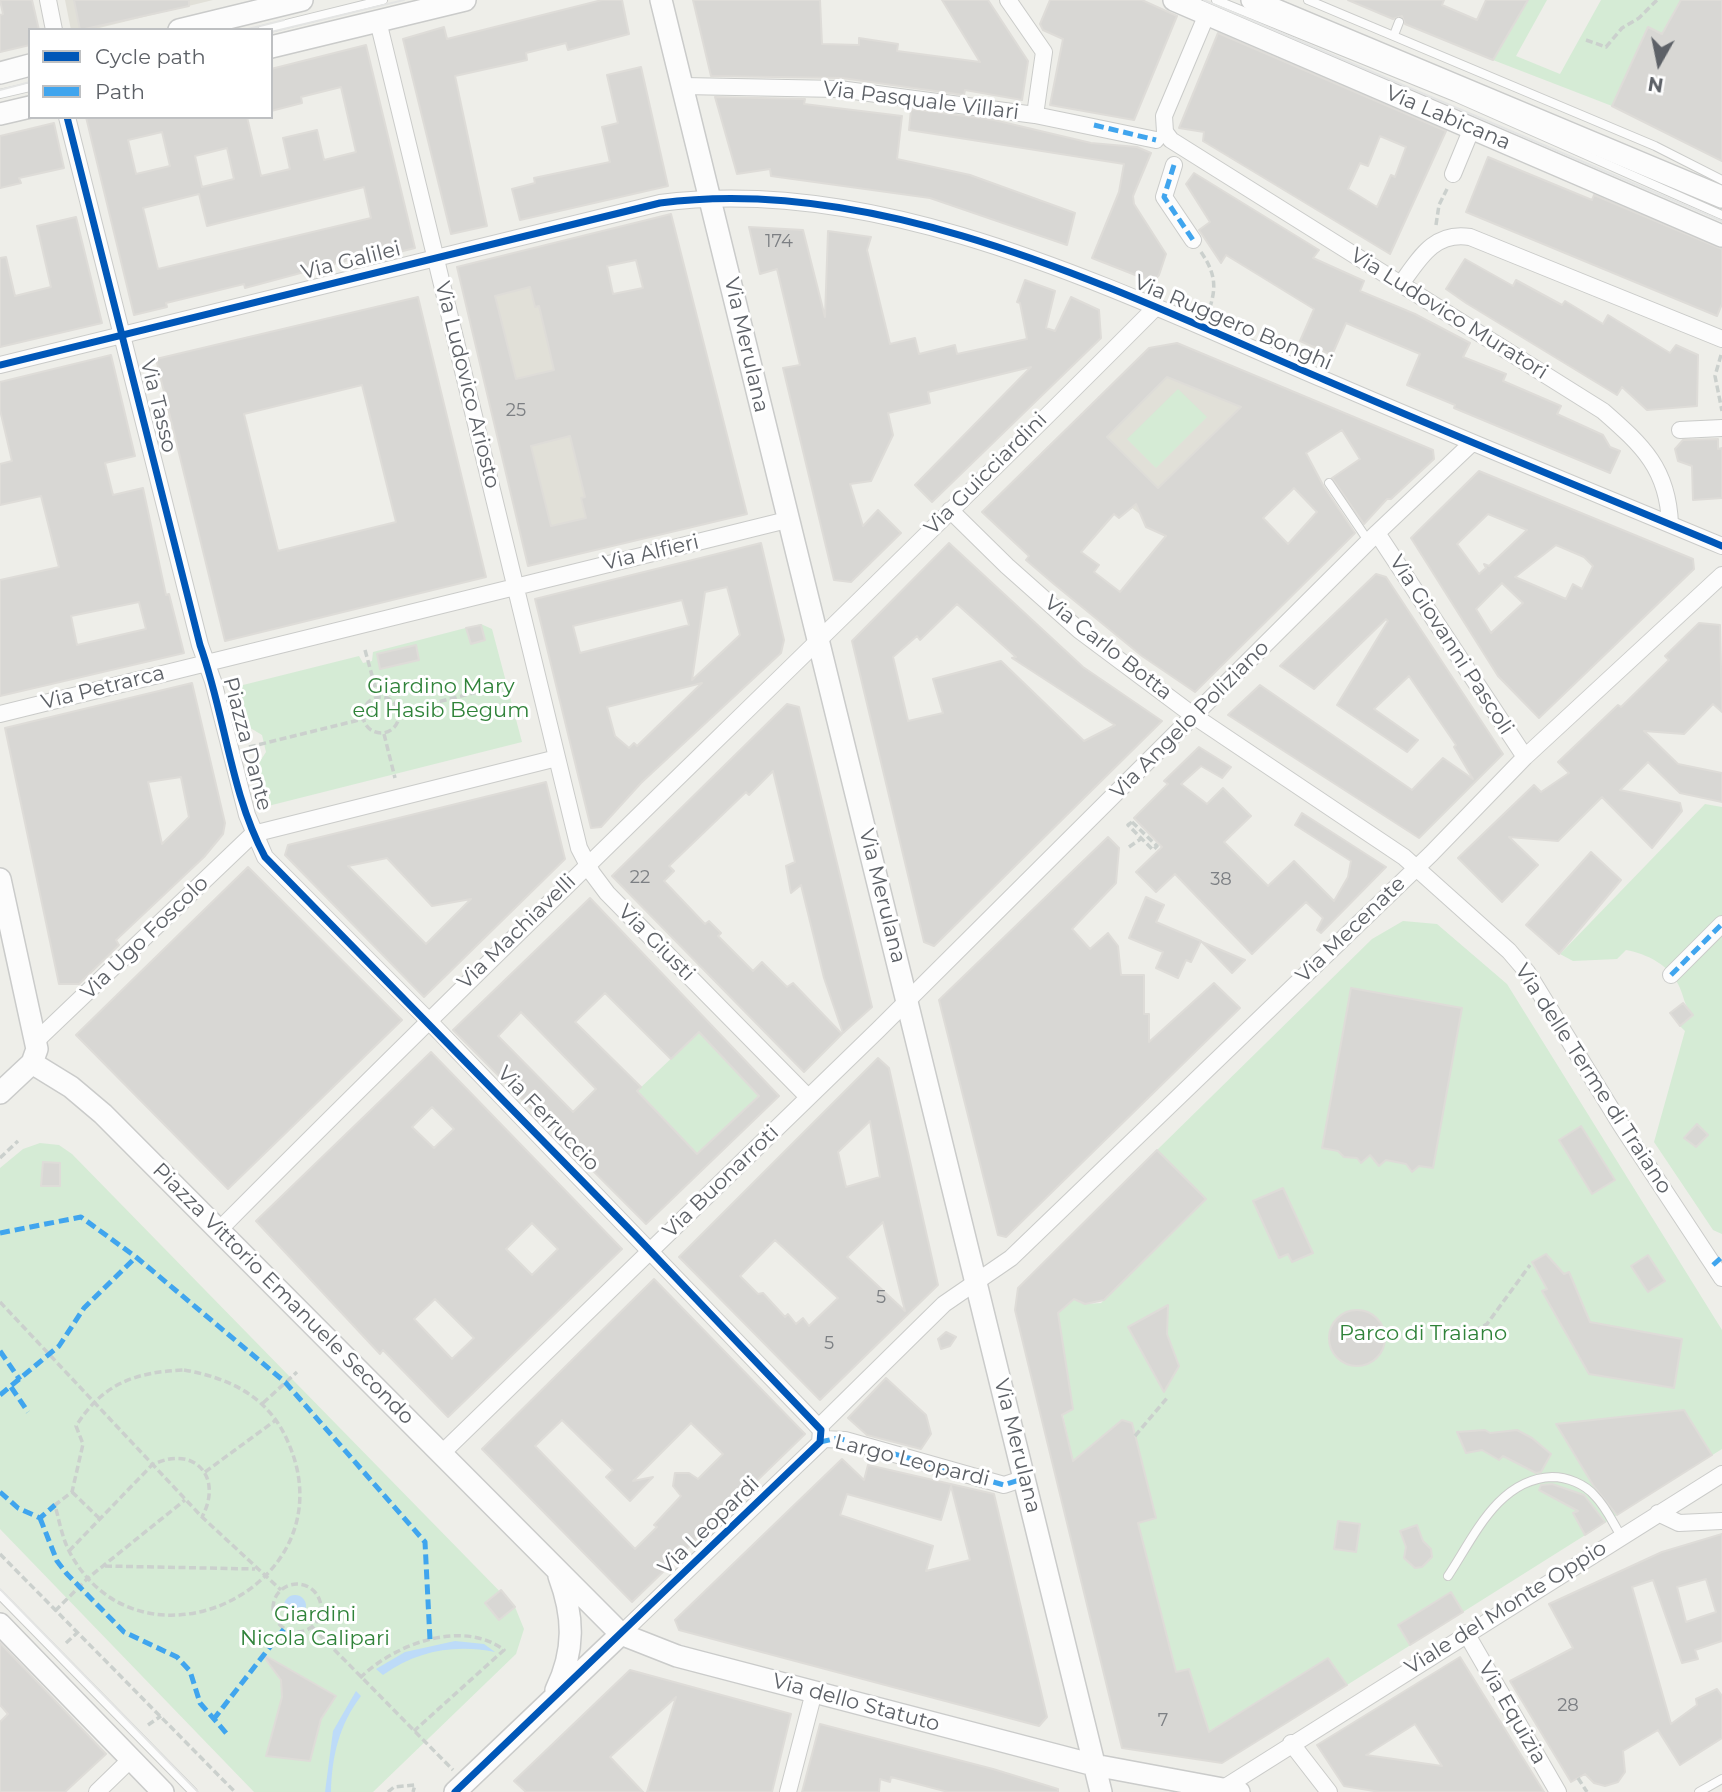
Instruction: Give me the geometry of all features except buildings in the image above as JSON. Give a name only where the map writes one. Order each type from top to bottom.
[{"type":"main road","points":[[187,28],[302,0]]},
{"type":"main road","points":[[273,47],[465,0]]},
{"type":"main road","name":"Via Merulana","points":[[661,0],[712,198],[787,520],[908,998],[1101,1792]]},
{"type":"main road","name":"Via Labicana","points":[[1174,0],[1212,7],[1472,128],[1722,236]]},
{"type":"main road","name":"Via Labicana","points":[[1252,0],[1722,197]]},
{"type":"main road","points":[[0,73],[28,66]]},
{"type":"main road","points":[[0,114],[28,107]]},
{"type":"main road","points":[[0,879],[37,1051],[32,1063],[0,1093]]},
{"type":"main road","name":"Piazza Vittorio Emanuele Secondo","points":[[32,1063],[87,1100],[220,1229],[621,1634],[552,1698],[464,1789]]},
{"type":"main road","name":"Piazza Vittorio Emanuele Secondo","points":[[552,1698],[567,1662],[572,1623],[568,1600],[555,1567]]},
{"type":"main road","points":[[0,1624],[163,1792]]},
{"type":"main road","name":"Via dello Statuto","points":[[621,1634],[677,1657],[1179,1787],[1231,1790]]},
{"type":"street","points":[[48,0],[54,28]]},
{"type":"street","points":[[1008,0],[1044,52],[1035,115]]},
{"type":"street","name":"Via Ludovico Muratori","points":[[1212,7],[1164,116],[1165,132],[1178,144],[1590,402],[1633,437],[1661,475],[1668,495],[1670,524]]},
{"type":"street","name":"Via Ludovico Ariosto","points":[[378,21],[515,586]]},
{"type":"street","name":"Via Pasquale Villari","points":[[683,86],[839,89],[1035,115],[1094,125],[1156,140]]},
{"type":"street","name":"Via Tasso","points":[[68,119],[206,663]]},
{"type":"street","points":[[1453,174],[1472,128]]},
{"type":"street","points":[[1174,165],[1164,197],[1193,240]]},
{"type":"street","name":"Via Galilei","points":[[0,365],[660,203],[712,198]]},
{"type":"street","name":"Via Ruggero Bonghi","points":[[712,198],[830,206],[919,223],[1020,255],[1722,546]]},
{"type":"street","points":[[1401,284],[1433,243],[1448,236],[1470,237],[1722,339]]},
{"type":"street","name":"Via Guicciardini","points":[[819,641],[1154,309]]},
{"type":"street","points":[[1680,430],[1722,428]]},
{"type":"street","name":"Via Angelo Poliziano","points":[[908,998],[1373,537],[1472,443]]},
{"type":"street","name":"Via Carlo Botta","points":[[950,510],[1007,566],[1079,630],[1194,716],[1404,857],[1416,868]]},
{"type":"street","name":"Via Alfieri","points":[[515,586],[787,520]]},
{"type":"street","name":"Via Giovanni Pascoli","points":[[1373,537],[1525,757]]},
{"type":"street","name":"Via Mecenate","points":[[977,1282],[1010,1258],[1416,868],[1525,757],[1722,575]]},
{"type":"street","points":[[515,586],[556,758]]},
{"type":"street","name":"Piazza Dante","points":[[515,586],[206,663],[253,834],[556,758]]},
{"type":"street","name":"Via Machiavelli","points":[[220,1229],[427,1019],[819,641]]},
{"type":"street","name":"Via Petrarca","points":[[0,714],[206,663]]},
{"type":"street","name":"Via Giusti","points":[[556,758],[579,848],[587,865],[616,903],[808,1097]]},
{"type":"street","name":"Via Ferruccio","points":[[253,834],[265,857],[427,1019],[650,1251],[819,1434]]},
{"type":"street","name":"Via Ugo Foscolo","points":[[36,1041],[253,834]]},
{"type":"street","name":"Via delle Terme di Traiano","points":[[1416,868],[1509,951],[1527,972],[1621,1125],[1719,1267]]},
{"type":"street","points":[[1671,975],[1722,924]]},
{"type":"street","name":"Via Buonarroti","points":[[442,1453],[908,998]]},
{"type":"street","name":"Largo Leopardi","points":[[977,1282],[944,1304],[819,1434],[1004,1485],[1025,1479]]},
{"type":"street","name":"Via Leopardi","points":[[621,1634],[819,1434]]},
{"type":"street","name":"Viale del Monte Oppio","points":[[1231,1790],[1291,1743],[1722,1474]]},
{"type":"street","points":[[1658,1513],[1672,1522],[1686,1524],[1722,1521]]},
{"type":"street","name":"Via Equizia","points":[[1466,1633],[1558,1792]]},
{"type":"street","points":[[788,1792],[814,1692]]},
{"type":"street","points":[[1291,1743],[1329,1792]]},
{"type":"street","points":[[97,1792],[131,1759]]},
{"type":"lane","points":[[270,28],[383,0]]},
{"type":"lane","points":[[1308,0],[1623,132],[1722,180]]},
{"type":"lane","name":"Via Labicana","points":[[1212,7],[1455,97],[1722,215]]},
{"type":"lane","points":[[1394,35],[1399,22]]},
{"type":"lane","points":[[0,94],[28,87]]},
{"type":"lane","points":[[1615,152],[1623,132]]},
{"type":"lane","points":[[1329,483],[1373,537]]},
{"type":"lane","points":[[1448,1576],[1499,1501],[1518,1486],[1540,1479],[1564,1478],[1588,1489],[1621,1536]]},
{"type":"lane","points":[[0,1595],[193,1792]]},
{"type":"lane","points":[[1699,1792],[1722,1779]]},
{"type":"path","points":[[1586,40],[1606,47],[1622,28],[1657,0]]},
{"type":"path","points":[[1439,205],[1446,191]]},
{"type":"path","points":[[1193,240],[1214,273],[1215,291],[1211,305]]},
{"type":"path","points":[[1720,360],[1715,376],[1722,411]]},
{"type":"path","points":[[365,650],[378,697]]},
{"type":"path","points":[[399,712],[508,684]]},
{"type":"path","points":[[378,697],[391,701],[399,712],[396,726],[384,734],[370,730],[363,719],[366,705],[378,697]]},
{"type":"path","points":[[249,747],[363,719]]},
{"type":"path","points":[[384,734],[394,778]]},
{"type":"path","points":[[1129,847],[1145,835]]},
{"type":"path","points":[[0,1158],[18,1141]]},
{"type":"path","points":[[1465,1336],[1487,1324],[1530,1265]]},
{"type":"path","points":[[0,1302],[185,1500],[281,1590]]},
{"type":"path","points":[[184,1370],[213,1375],[239,1386],[262,1404],[276,1420],[295,1458],[300,1489],[297,1521],[286,1551],[267,1577],[233,1602],[204,1612],[173,1615],[141,1610],[113,1597],[88,1578],[69,1551],[55,1505],[72,1492],[83,1444],[76,1426],[94,1400],[128,1379],[156,1371],[184,1370]]},
{"type":"path","points":[[262,1404],[297,1372]]},
{"type":"path","points":[[1135,1436],[1167,1398]]},
{"type":"path","points":[[205,1472],[276,1420]]},
{"type":"path","points":[[69,1551],[152,1465],[176,1457],[197,1464],[205,1472],[211,1494],[202,1517]]},
{"type":"path","points":[[72,1492],[100,1519]]},
{"type":"path","points":[[55,1611],[88,1578],[185,1500]]},
{"type":"path","points":[[0,1554],[235,1792]]},
{"type":"path","points":[[103,1566],[257,1569]]},
{"type":"path","points":[[302,1585],[315,1593],[321,1606],[312,1627],[291,1632],[278,1624],[273,1603],[281,1590],[302,1585]]},
{"type":"path","points":[[312,1627],[414,1731],[464,1789]]},
{"type":"path","points":[[74,1652],[66,1644],[77,1633]]},
{"type":"path","points":[[360,1678],[386,1656],[447,1636],[483,1639],[504,1650],[414,1731]]},
{"type":"path","points":[[149,1726],[160,1716]]},
{"type":"path","points":[[1578,1778],[1587,1792]]},
{"type":"path","points":[[388,1792],[394,1787],[415,1785],[413,1792]]},
{"type":"shaded area","points":[[65,0],[213,0],[99,28],[71,28]]},
{"type":"shaded area","points":[[564,241],[636,540],[528,566],[457,267]]},
{"type":"shaded area","points":[[1149,348],[1315,402],[1162,531],[1146,527],[1141,515],[1132,508],[1119,518],[1041,453]]},
{"type":"green space","points":[[1528,0],[1547,0],[1516,56],[1560,74],[1601,0],[1681,0],[1662,34],[1648,28],[1612,106],[1493,60]]},
{"type":"green space","points":[[1178,389],[1207,417],[1156,468],[1127,439]]},
{"type":"green space","name":"Giardino Mary ed Hasib Begum","points":[[481,624],[492,629],[522,742],[268,806],[257,766],[266,752],[262,735],[247,726],[239,686],[359,656],[363,663],[372,661],[373,652]]},
{"type":"green space","points":[[1705,804],[1722,807],[1722,1234],[1713,1230],[1654,1142],[1685,1031],[1680,1026],[1693,1015],[1675,979],[1664,966],[1642,954],[1626,950],[1617,959],[1573,961],[1560,954]]},
{"type":"green space","name":"Parco di Traiano","points":[[1403,921],[1437,924],[1507,984],[1722,1330],[1722,1449],[1347,1685],[1328,1659],[1209,1732],[1189,1669],[1176,1672],[1138,1523],[1156,1518],[1132,1423],[1122,1420],[1073,1461],[1063,1415],[1073,1409],[1058,1313],[1076,1297],[1085,1304],[1101,1303],[1206,1199],[1157,1150],[1372,939]]},
{"type":"green space","points":[[699,1032],[759,1096],[697,1154],[637,1091]]},
{"type":"green space","name":"Giardini Nicola Calipari","points":[[40,1143],[59,1145],[72,1154],[515,1607],[524,1629],[516,1654],[373,1792],[254,1792],[0,1529],[0,1168],[23,1149]]},
{"type":"water","points":[[295,1595],[303,1598],[306,1606],[303,1614],[295,1617],[287,1614],[284,1606],[287,1598]]},
{"type":"water","points":[[455,1641],[484,1644],[495,1652],[451,1649],[409,1660],[383,1675],[376,1669],[405,1652]]},
{"type":"water","points":[[356,1691],[361,1696],[342,1730],[335,1753],[331,1792],[325,1792],[333,1731]]},
{"type":"tram line","points":[[273,32],[404,0]]},
{"type":"tram line","points":[[1204,0],[1722,221]]},
{"type":"tram line","points":[[252,28],[284,20]]},
{"type":"tram line","points":[[0,90],[28,83]]},
{"type":"tram line","points":[[0,1589],[198,1792]]},
{"type":"marked path","points":[[1094,125],[1156,140]]},
{"type":"marked path","points":[[1174,165],[1164,197],[1193,240]]},
{"type":"marked path","points":[[1671,975],[1722,924]]},
{"type":"marked path","points":[[0,1233],[81,1217],[136,1257],[285,1382],[425,1542],[430,1640]]},
{"type":"marked path","points":[[0,1395],[59,1346],[84,1308],[136,1257]]},
{"type":"marked path","points":[[1713,1265],[1722,1257]]},
{"type":"marked path","points":[[0,1351],[20,1380]]},
{"type":"marked path","points":[[11,1387],[28,1412]]},
{"type":"marked path","points":[[820,1442],[838,1438],[1004,1485],[1025,1478]]},
{"type":"marked path","points":[[0,1492],[18,1508],[40,1518],[55,1505]]},
{"type":"marked path","points":[[40,1518],[57,1561],[67,1574],[124,1632],[177,1657],[190,1671],[200,1703],[227,1734]]},
{"type":"marked path","points":[[213,1720],[284,1629]]},
{"type":"cycle path","points":[[68,119],[236,780],[253,832],[265,857],[637,1237],[821,1430],[820,1442],[455,1792]]},
{"type":"cycle path","points":[[0,365],[660,203],[745,198],[830,206],[916,223],[1001,248],[1085,278],[1722,546]]}]
